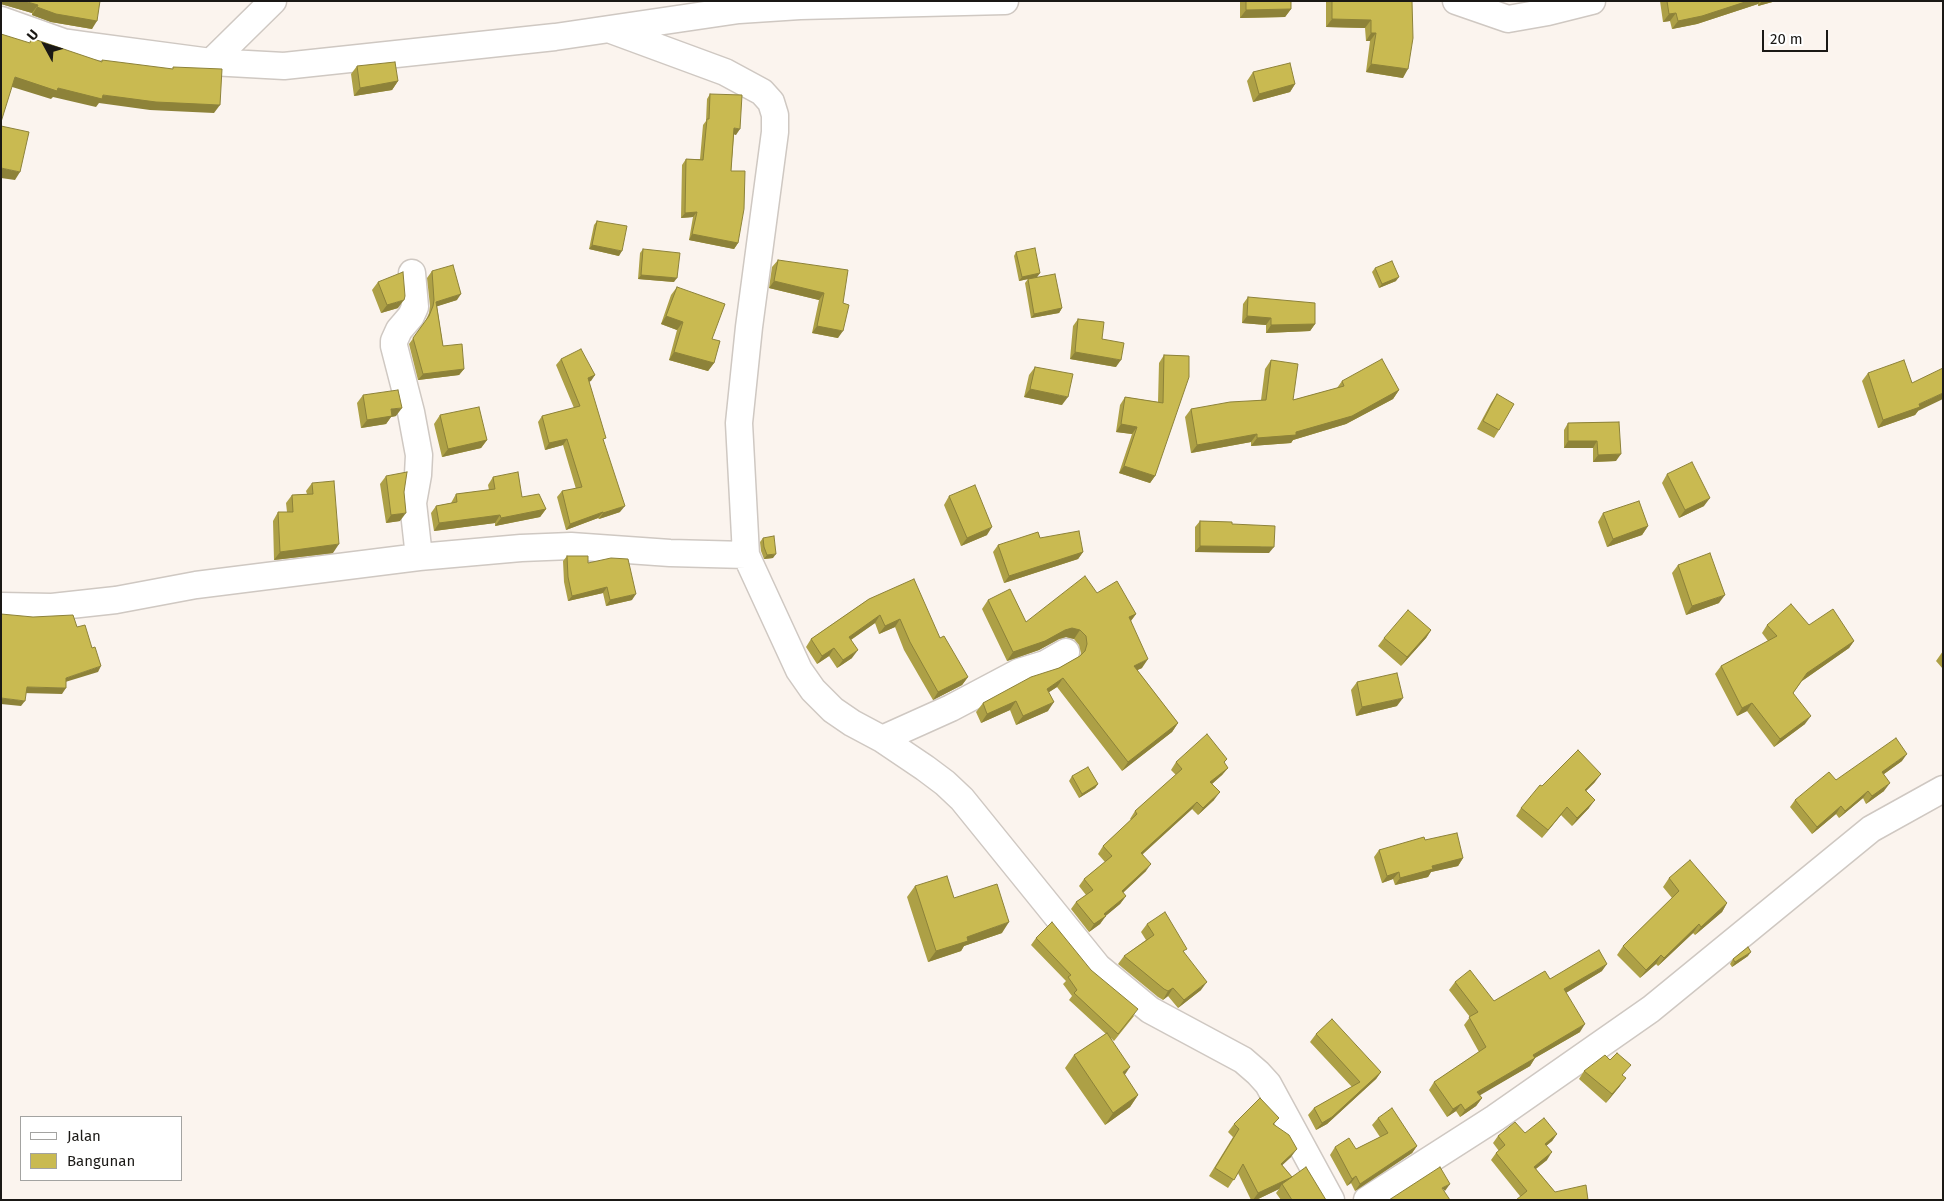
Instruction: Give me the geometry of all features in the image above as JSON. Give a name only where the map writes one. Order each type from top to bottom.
[{"type":"street","points":[[211,62],[273,1]]},
{"type":"street","points":[[1,20],[63,42],[211,62],[297,66],[612,30],[643,23],[739,10],[800,6],[1005,1]]},
{"type":"street","points":[[1456,1],[1508,19],[1548,12],[1592,1]]},
{"type":"street","points":[[612,30],[725,72],[746,82],[762,92],[771,102],[775,115],[775,132],[749,327],[739,423],[746,555],[799,670],[813,690],[833,710],[852,723],[882,739],[946,783],[962,799],[1098,967],[1150,1010],[1243,1060],[1258,1073],[1268,1084],[1330,1200]]},
{"type":"street","points":[[412,274],[415,307],[411,316],[396,335],[394,346],[411,412],[419,455],[413,503],[419,557]]},
{"type":"street","points":[[1,606],[52,607],[116,600],[196,585],[419,557],[521,548],[571,546],[670,554],[746,555]]},
{"type":"street","points":[[882,739],[951,708],[1020,672],[1045,664],[1066,652]]},
{"type":"street","points":[[1367,1200],[1495,1118],[1651,1009],[1871,829],[1943,789]]},
{"type":"building","points":[[24,1],[100,1],[97,21],[56,14],[37,7],[38,5]]},
{"type":"building","points":[[1246,1],[1291,1],[1291,9],[1246,10]]},
{"type":"building","points":[[1332,1],[1412,1],[1413,38],[1408,69],[1371,64],[1376,33],[1371,33],[1371,20],[1332,19]]},
{"type":"building","points":[[1667,1],[1748,1],[1702,16],[1678,21],[1676,13],[1669,14]]},
{"type":"building","points":[[1,34],[30,43],[31,38],[102,62],[102,60],[173,69],[173,67],[222,69],[220,105],[156,102],[103,95],[102,99],[58,88],[57,91],[15,77],[1,122]]},
{"type":"building","points":[[395,62],[398,81],[360,88],[357,66]]},
{"type":"building","points":[[1290,63],[1295,84],[1259,94],[1253,72]]},
{"type":"building","points":[[710,94],[742,95],[740,129],[734,128],[731,171],[745,171],[744,209],[738,243],[692,234],[697,212],[685,213],[686,159],[703,160],[707,119],[709,119]]},
{"type":"building","points":[[1,126],[29,132],[20,172],[1,168]]},
{"type":"building","points":[[597,221],[627,226],[622,251],[592,245]]},
{"type":"building","points":[[1035,248],[1040,273],[1022,277],[1016,252]]},
{"type":"building","points":[[643,249],[680,253],[677,278],[641,275]]},
{"type":"building","points":[[778,260],[848,270],[843,303],[849,305],[843,331],[817,326],[824,293],[774,281]]},
{"type":"building","points":[[1392,261],[1399,277],[1382,284],[1375,268]]},
{"type":"building","points":[[453,265],[461,294],[436,302],[443,346],[462,344],[464,369],[423,374],[413,338],[429,316],[433,306],[432,271]]},
{"type":"building","points":[[403,272],[404,300],[387,305],[378,282]]},
{"type":"building","points":[[1055,274],[1062,308],[1034,314],[1028,279]]},
{"type":"building","points":[[677,287],[725,304],[712,339],[720,341],[714,363],[674,352],[683,322],[666,316]]},
{"type":"building","points":[[1248,297],[1315,303],[1315,324],[1271,325],[1271,318],[1247,316]]},
{"type":"building","points":[[1078,319],[1104,322],[1102,339],[1124,343],[1121,360],[1075,352]]},
{"type":"building","points":[[581,349],[595,375],[588,378],[606,438],[603,439],[625,506],[570,524],[562,491],[582,487],[567,439],[549,443],[542,416],[580,406],[561,359]]},
{"type":"building","points":[[1164,355],[1189,356],[1189,377],[1155,476],[1124,466],[1137,427],[1121,424],[1125,397],[1163,403]]},
{"type":"building","points":[[1382,359],[1399,390],[1352,416],[1296,432],[1296,435],[1257,438],[1257,434],[1197,445],[1191,409],[1230,402],[1266,400],[1271,360],[1298,364],[1293,400],[1344,386],[1342,381]]},
{"type":"building","points":[[1904,360],[1912,383],[1943,368],[1943,393],[1919,404],[1920,407],[1883,420],[1868,373]]},
{"type":"building","points":[[1035,367],[1073,374],[1068,397],[1030,389]]},
{"type":"building","points":[[398,390],[402,408],[391,409],[392,416],[367,420],[363,395]]},
{"type":"building","points":[[1497,394],[1514,404],[1499,430],[1483,421]]},
{"type":"building","points":[[479,407],[487,440],[448,449],[440,415]]},
{"type":"building","points":[[1619,422],[1621,454],[1598,455],[1597,441],[1568,441],[1568,423]]},
{"type":"building","points":[[1692,462],[1710,498],[1685,510],[1667,474]]},
{"type":"building","points":[[407,472],[404,492],[406,513],[391,515],[386,476]]},
{"type":"building","points":[[518,472],[522,497],[539,494],[546,509],[501,518],[500,515],[439,523],[436,506],[457,502],[456,494],[495,489],[493,477]]},
{"type":"building","points":[[334,481],[339,544],[280,552],[278,512],[293,512],[292,495],[313,494],[312,483]]},
{"type":"building","points":[[975,485],[992,527],[967,538],[949,496]]},
{"type":"building","points":[[1639,501],[1648,526],[1613,539],[1603,513]]},
{"type":"building","points":[[1200,521],[1275,526],[1274,547],[1200,546]]},
{"type":"building","points":[[1079,531],[1083,552],[1009,576],[998,545],[1038,532],[1040,538]]},
{"type":"building","points":[[774,536],[776,554],[767,555],[763,538]]},
{"type":"building","points":[[1710,553],[1725,595],[1692,606],[1678,565]]},
{"type":"building","points":[[567,556],[588,556],[588,563],[611,558],[628,559],[636,594],[610,600],[607,587],[572,596],[568,577]]},
{"type":"building","points":[[1085,576],[1097,593],[1117,581],[1136,614],[1129,617],[1148,659],[1134,666],[1178,723],[1128,762],[1063,678],[1047,689],[1054,702],[1023,716],[1016,701],[987,714],[983,703],[1031,677],[1059,668],[1080,656],[1085,651],[1087,644],[1086,636],[1080,630],[1072,628],[1045,641],[1013,652],[988,600],[1010,589],[1026,622]]},
{"type":"building","points":[[914,579],[940,638],[944,636],[968,677],[938,692],[910,642],[900,619],[885,626],[880,615],[849,637],[858,650],[843,660],[834,648],[822,656],[811,639],[869,599]]},
{"type":"building","points":[[1791,604],[1809,625],[1833,609],[1854,641],[1807,673],[1793,693],[1811,716],[1780,739],[1752,703],[1742,708],[1721,666],[1777,636],[1767,625]]},
{"type":"building","points":[[1408,610],[1431,630],[1407,657],[1384,638]]},
{"type":"building","points":[[1,614],[33,617],[73,615],[77,627],[85,625],[92,648],[95,647],[101,666],[66,678],[66,688],[27,687],[25,701],[1,698]]},
{"type":"building","points":[[1397,673],[1403,698],[1362,707],[1357,682]]},
{"type":"building","points":[[1207,734],[1227,759],[1224,762],[1228,768],[1210,782],[1220,792],[1203,808],[1197,802],[1141,853],[1151,864],[1122,891],[1126,896],[1104,914],[1106,916],[1094,924],[1076,902],[1093,890],[1084,879],[1112,856],[1103,846],[1137,814],[1135,811],[1182,769],[1176,762]]},
{"type":"building","points":[[1896,738],[1907,754],[1882,772],[1890,783],[1872,796],[1868,791],[1845,811],[1841,806],[1817,827],[1795,800],[1829,772],[1836,780]]},
{"type":"building","points":[[1578,750],[1601,774],[1585,790],[1595,800],[1577,818],[1567,807],[1548,830],[1521,808],[1540,785],[1542,786]]},
{"type":"building","points":[[1088,767],[1098,784],[1082,794],[1072,776]]},
{"type":"building","points":[[1457,833],[1463,858],[1432,866],[1433,869],[1400,878],[1399,872],[1387,876],[1379,850],[1424,837],[1425,840]]},
{"type":"building","points":[[1690,860],[1727,903],[1701,927],[1699,924],[1664,958],[1661,955],[1646,970],[1623,946],[1679,891],[1669,878]]},
{"type":"building","points":[[947,876],[954,898],[997,884],[1009,922],[967,937],[968,941],[936,951],[915,886]]},
{"type":"building","points":[[1165,912],[1187,949],[1183,951],[1207,982],[1184,1000],[1173,988],[1168,991],[1164,989],[1124,956],[1154,935],[1147,924]]},
{"type":"building","points":[[1052,922],[1091,970],[1138,1009],[1118,1034],[1074,993],[1077,990],[1068,977],[1071,975],[1036,938]]},
{"type":"building","points":[[1748,947],[1751,952],[1735,962],[1733,959]]},
{"type":"building","points":[[1599,950],[1607,964],[1564,989],[1585,1024],[1533,1055],[1535,1058],[1477,1092],[1482,1098],[1465,1110],[1461,1104],[1453,1109],[1434,1082],[1486,1047],[1469,1017],[1478,1012],[1455,982],[1470,970],[1494,1001],[1545,971],[1550,979]]},
{"type":"building","points":[[1332,1019],[1381,1072],[1332,1117],[1322,1123],[1314,1108],[1360,1082],[1316,1034]]},
{"type":"building","points":[[1107,1033],[1130,1067],[1123,1072],[1138,1095],[1113,1113],[1074,1055]]},
{"type":"building","points":[[1617,1053],[1631,1065],[1622,1075],[1626,1078],[1612,1094],[1584,1071],[1605,1055],[1610,1060]]},
{"type":"building","points":[[1260,1098],[1279,1118],[1273,1124],[1289,1135],[1297,1149],[1281,1164],[1292,1177],[1258,1193],[1243,1164],[1234,1180],[1215,1168],[1239,1129],[1234,1124]]},
{"type":"building","points":[[1392,1108],[1417,1146],[1360,1184],[1356,1176],[1352,1179],[1335,1147],[1349,1138],[1356,1149],[1388,1133],[1378,1118]]},
{"type":"building","points":[[1544,1118],[1557,1134],[1545,1144],[1552,1152],[1534,1167],[1555,1192],[1586,1185],[1588,1200],[1516,1200],[1527,1191],[1496,1153],[1505,1145],[1498,1136],[1515,1122],[1525,1133]]},
{"type":"building","points":[[1306,1167],[1326,1200],[1292,1200],[1282,1184]]},
{"type":"building","points":[[1440,1167],[1450,1184],[1442,1188],[1450,1200],[1389,1200]]}]
